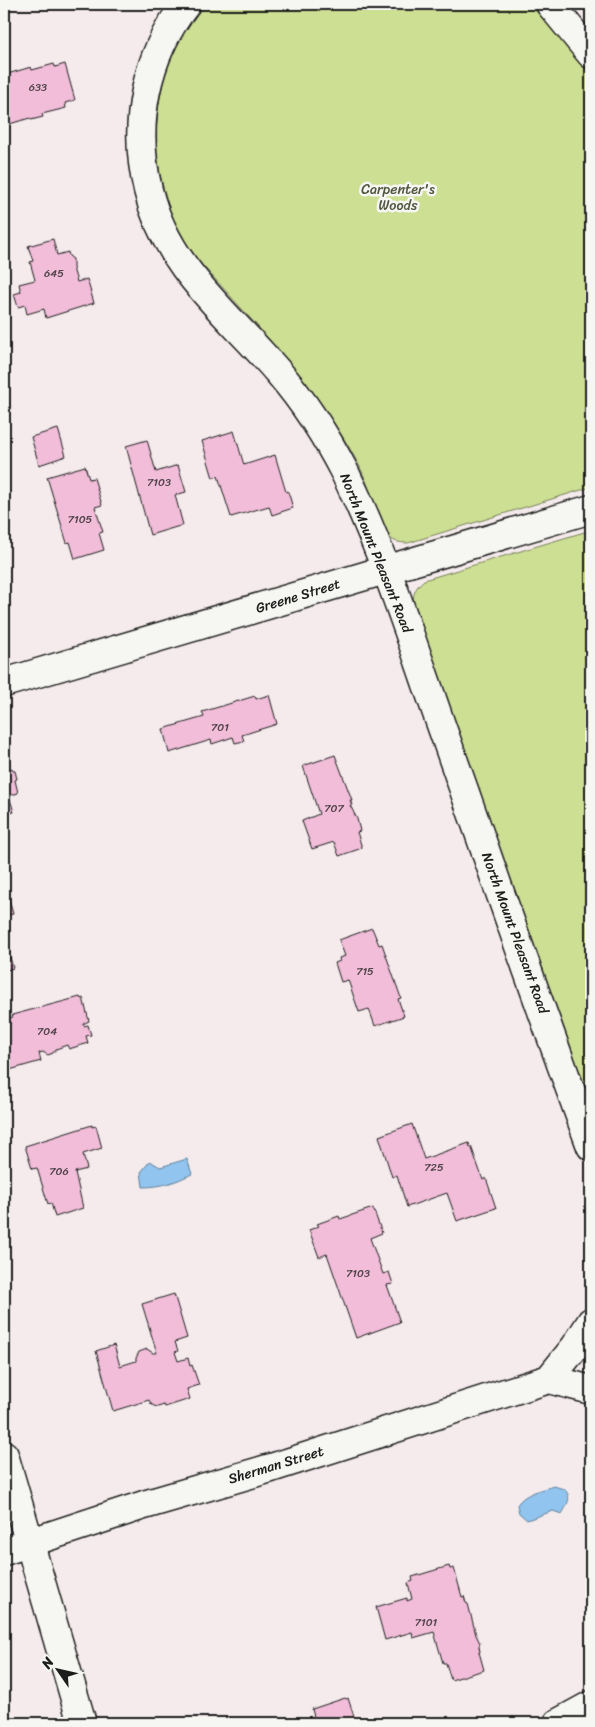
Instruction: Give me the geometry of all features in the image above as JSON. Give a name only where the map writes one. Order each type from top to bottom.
[{"type":"street","name":"North Mount Pleasant Road","points":[[186,4],[170,28],[160,49],[150,73],[144,97],[141,143],[148,190],[154,210],[176,254],[189,274],[206,296],[280,373],[316,421],[358,500],[386,570],[591,1146]]},
{"type":"street","points":[[550,4],[591,54]]},
{"type":"street","name":"Greene Street","points":[[4,683],[591,509]]},
{"type":"street","points":[[591,1322],[575,1347],[549,1379],[591,1390]]},
{"type":"street","name":"Sherman Street","points":[[4,1551],[144,1504],[271,1468],[549,1379]]},
{"type":"street","points":[[4,1455],[82,1723]]},
{"type":"street","points":[[558,1723],[591,1705]]},
{"type":"green space","name":"Carpenter's Woods","points":[[205,4],[530,4],[591,74],[591,487],[408,543],[402,543],[386,536],[363,473],[322,406],[257,325],[187,248],[173,218],[163,187],[158,155],[157,123],[161,91],[171,61],[185,31]]},
{"type":"green space","points":[[591,530],[591,1104],[413,602],[415,591],[424,580]]},
{"type":"water","points":[[187,1159],[192,1174],[168,1184],[143,1187],[141,1172],[150,1161],[160,1167]]},
{"type":"water","points":[[554,1486],[564,1489],[569,1498],[562,1514],[553,1511],[527,1520],[519,1513],[517,1505],[520,1501],[533,1492]]},
{"type":"building","points":[[54,64],[55,67],[65,64],[75,100],[65,103],[66,108],[42,114],[43,117],[31,120],[30,118],[6,125],[4,118],[4,75],[31,67],[32,70]]},
{"type":"building","points":[[53,239],[57,255],[68,252],[69,256],[73,259],[73,268],[77,282],[87,279],[94,303],[46,318],[44,309],[27,314],[25,305],[18,307],[14,294],[21,292],[19,284],[35,280],[30,262],[33,261],[28,246]]},
{"type":"building","points":[[58,429],[66,456],[39,465],[31,437]]},
{"type":"building","points":[[234,431],[244,465],[275,455],[293,508],[272,515],[269,506],[231,517],[218,476],[213,478],[202,441]]},
{"type":"building","points":[[147,440],[156,472],[178,465],[186,492],[175,495],[183,525],[150,535],[126,446]]},
{"type":"building","points":[[85,466],[89,479],[94,478],[102,505],[95,507],[103,532],[99,533],[104,550],[75,559],[70,542],[67,543],[47,477]]},
{"type":"building","points":[[269,695],[277,724],[242,735],[244,741],[235,743],[233,737],[212,744],[211,740],[169,753],[163,729],[204,717],[202,712],[255,696],[256,699]]},
{"type":"building","points":[[335,755],[352,800],[350,800],[352,805],[350,805],[357,819],[360,831],[357,832],[362,848],[339,856],[334,842],[312,849],[302,821],[319,814],[303,766]]},
{"type":"building","points":[[12,768],[17,779],[15,780],[18,793],[9,796],[14,812],[4,815],[4,771]]},
{"type":"building","points":[[4,882],[13,914],[4,916]]},
{"type":"building","points":[[4,916],[8,929],[4,930]]},
{"type":"building","points":[[372,928],[379,945],[382,944],[401,998],[398,999],[404,1016],[375,1026],[369,1009],[359,1012],[348,980],[341,982],[335,963],[340,961],[339,958],[345,956],[339,940]]},
{"type":"building","points":[[4,935],[13,968],[4,971]]},
{"type":"building","points":[[80,997],[81,999],[83,998],[89,1021],[83,1024],[84,1026],[88,1025],[91,1035],[86,1036],[88,1043],[69,1049],[67,1045],[56,1049],[48,1055],[43,1052],[39,1053],[41,1061],[6,1071],[4,1064],[4,1019],[13,1017],[12,1015]]},
{"type":"building","points":[[412,1124],[424,1159],[469,1143],[483,1180],[486,1178],[496,1208],[457,1221],[447,1193],[407,1207],[397,1175],[392,1177],[379,1136]]},
{"type":"building","points":[[92,1125],[92,1127],[96,1126],[102,1148],[83,1154],[87,1169],[75,1172],[83,1208],[55,1217],[51,1203],[48,1204],[37,1168],[32,1169],[25,1146]]},
{"type":"building","points":[[373,1208],[382,1233],[370,1238],[383,1274],[389,1272],[393,1284],[387,1285],[400,1322],[356,1338],[327,1254],[319,1257],[309,1230],[319,1226],[317,1224],[339,1216],[340,1219]]},
{"type":"building","points":[[174,1294],[187,1338],[175,1342],[178,1351],[175,1352],[178,1361],[188,1358],[199,1385],[187,1389],[190,1399],[165,1407],[164,1405],[154,1406],[149,1400],[113,1411],[96,1351],[114,1345],[120,1366],[136,1361],[139,1352],[147,1349],[157,1353],[142,1304]]},
{"type":"building","points":[[449,1566],[450,1569],[454,1568],[462,1597],[464,1596],[468,1604],[480,1643],[479,1652],[484,1670],[451,1680],[446,1663],[443,1663],[434,1632],[413,1638],[412,1632],[385,1640],[376,1607],[407,1598],[407,1601],[412,1599],[408,1583],[413,1581],[412,1577]]},
{"type":"building","points":[[348,1698],[356,1723],[297,1723],[314,1717],[312,1709]]}]
